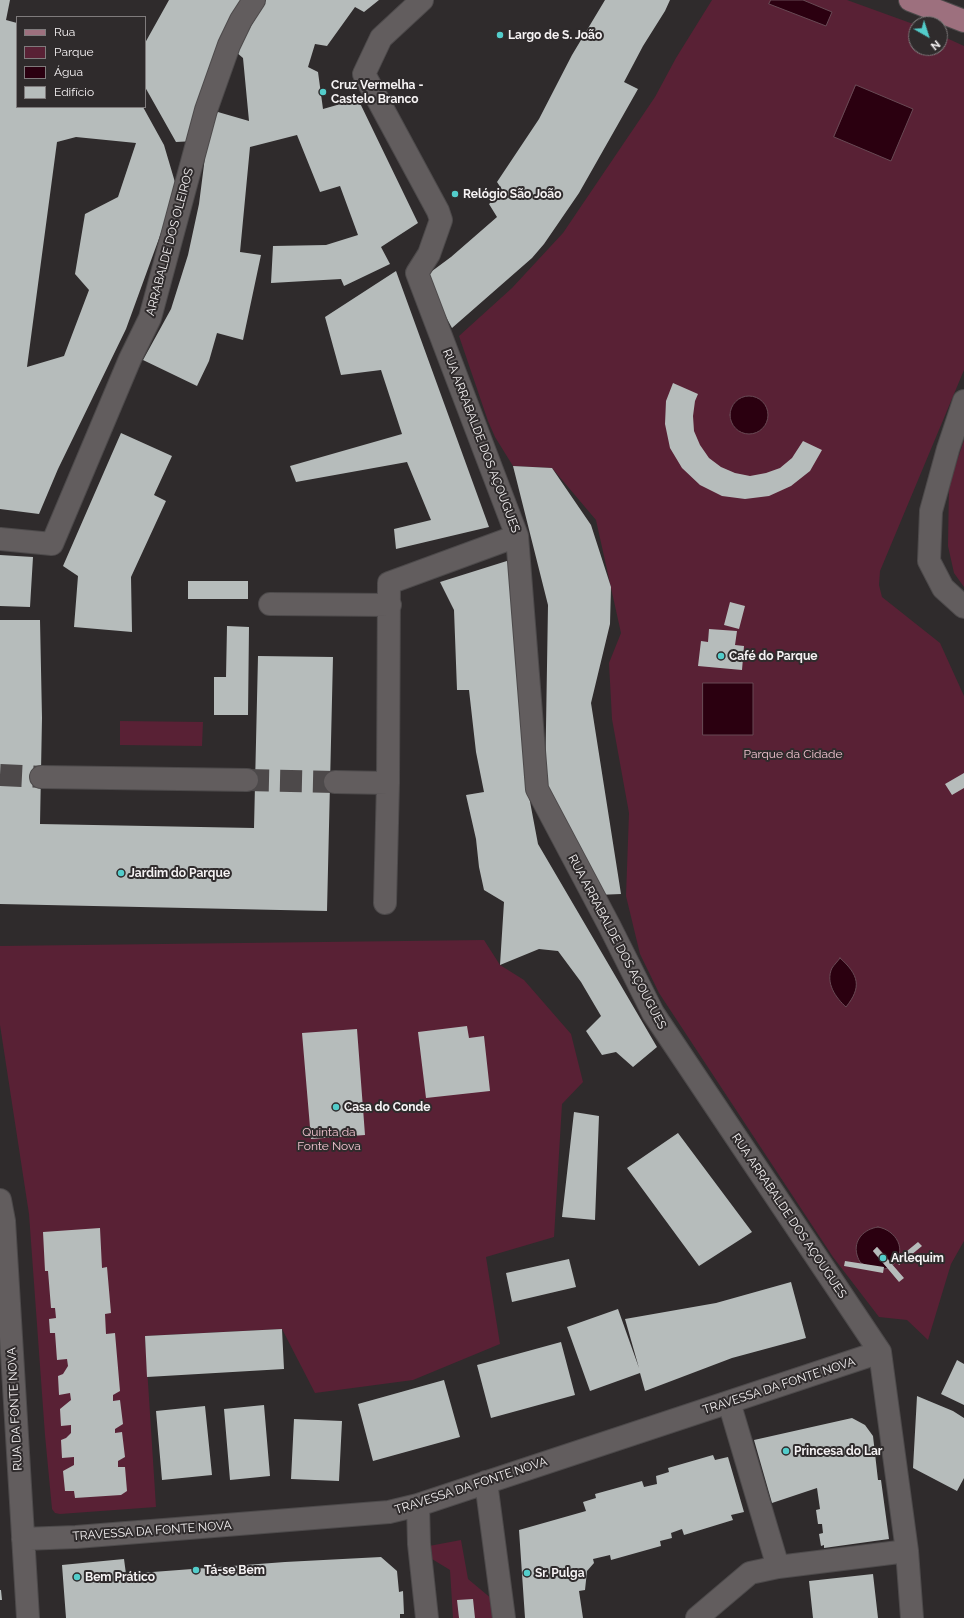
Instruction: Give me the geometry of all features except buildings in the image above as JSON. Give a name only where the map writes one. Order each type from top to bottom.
[{"type":"main road","points":[[910,0],[964,20]]},
{"type":"street","name":"ARRABALDE DOS OLEIROS","points":[[0,539],[52,544],[130,359],[150,318],[206,110],[229,45],[241,20],[254,0]]},
{"type":"street","name":"RUA ARRABALDE DOS AÇOUGUES","points":[[422,0],[381,38],[364,74],[438,211],[440,220],[429,254],[417,273],[517,536],[536,789],[610,927],[653,1013],[880,1352],[907,1551],[912,1618]]},
{"type":"street","points":[[964,401],[948,449],[931,511],[929,561],[943,588],[964,607]]},
{"type":"street","points":[[385,903],[388,783],[389,583],[517,536]]},
{"type":"street","points":[[270,604],[390,605]]},
{"type":"street","points":[[41,777],[247,780]]},
{"type":"street","points":[[335,782],[388,783]]},
{"type":"street","name":"RUA DA FONTE NOVA","points":[[0,1200],[4,1221],[28,1618]]},
{"type":"street","name":"TRAVESSA DA FONTE NOVA","points":[[23,1539],[76,1537],[389,1512],[418,1505],[880,1352]]},
{"type":"street","points":[[729,1402],[778,1567]]},
{"type":"street","points":[[486,1482],[504,1618]]},
{"type":"street","points":[[418,1505],[419,1544],[427,1618]]},
{"type":"street","points":[[697,1618],[750,1573],[778,1567],[907,1551]]},
{"type":"green space","name":"Parque da Cidade","points":[[712,0],[771,0],[769,4],[832,12],[803,0],[847,0],[908,22],[908,56],[948,56],[948,39],[964,46],[964,370],[880,571],[879,585],[882,597],[940,643],[964,696],[964,1241],[951,1264],[928,1340],[907,1320],[879,1317],[833,1257],[659,993],[640,954],[626,896],[629,813],[612,719],[609,663],[621,633],[596,520],[552,468],[513,466],[495,437],[488,421],[459,336],[512,288],[563,233],[655,97],[676,58]]},
{"type":"green space","points":[[964,440],[964,587],[954,573],[948,546],[949,485]]},
{"type":"green space","points":[[120,721],[203,722],[202,746],[120,745]]},
{"type":"green space","name":"Quinta da Fonte Nova","points":[[484,940],[500,965],[524,980],[571,1034],[583,1082],[562,1104],[554,1237],[486,1257],[500,1344],[413,1380],[315,1393],[282,1329],[145,1336],[156,1507],[60,1514],[55,1513],[52,1509],[45,1435],[29,1214],[0,1025],[0,946]]},
{"type":"green space","points":[[461,1540],[468,1579],[492,1599],[494,1618],[453,1618],[450,1570],[432,1559],[429,1546]]},
{"type":"water","points":[[771,0],[803,0],[832,12],[826,26],[769,4]]},
{"type":"water","points":[[856,85],[913,109],[891,161],[834,137]]},
{"type":"water","points":[[745,396],[753,396],[763,401],[767,408],[767,422],[763,429],[753,434],[745,434],[735,429],[733,426],[730,419],[730,411],[735,401],[738,399]]},
{"type":"water","points":[[703,683],[753,683],[753,735],[703,735]]},
{"type":"water","points":[[840,958],[851,970],[856,981],[854,993],[846,1007],[835,995],[830,979],[832,968]]},
{"type":"water","points":[[878,1227],[895,1236],[900,1247],[900,1253],[893,1265],[877,1247],[873,1251],[888,1268],[884,1269],[861,1263],[856,1250],[858,1240],[861,1236],[868,1230]]},
{"type":"tunnel","points":[[0,775],[41,777]]},
{"type":"tunnel","points":[[247,780],[335,782]]},
{"type":"place","name":"Largo de S. João","points":[[500,35]]},
{"type":"place","name":"Cruz Vermelha - Castelo Branco","points":[[323,92]]},
{"type":"place","name":"Relógio São João","points":[[455,194]]},
{"type":"place","name":"Café do Parque","points":[[721,656]]},
{"type":"place","name":"Jardim do Parque","points":[[121,873]]},
{"type":"place","name":"Casa do Conde","points":[[336,1107]]},
{"type":"place","name":"Arlequim","points":[[883,1258]]},
{"type":"place","name":"Princesa do Lar","points":[[786,1451]]},
{"type":"place","name":"Tá-se Bem","points":[[196,1570]]},
{"type":"place","name":"Sr. Pulga","points":[[527,1573]]},
{"type":"place","name":"Bem Prático","points":[[77,1577]]}]
